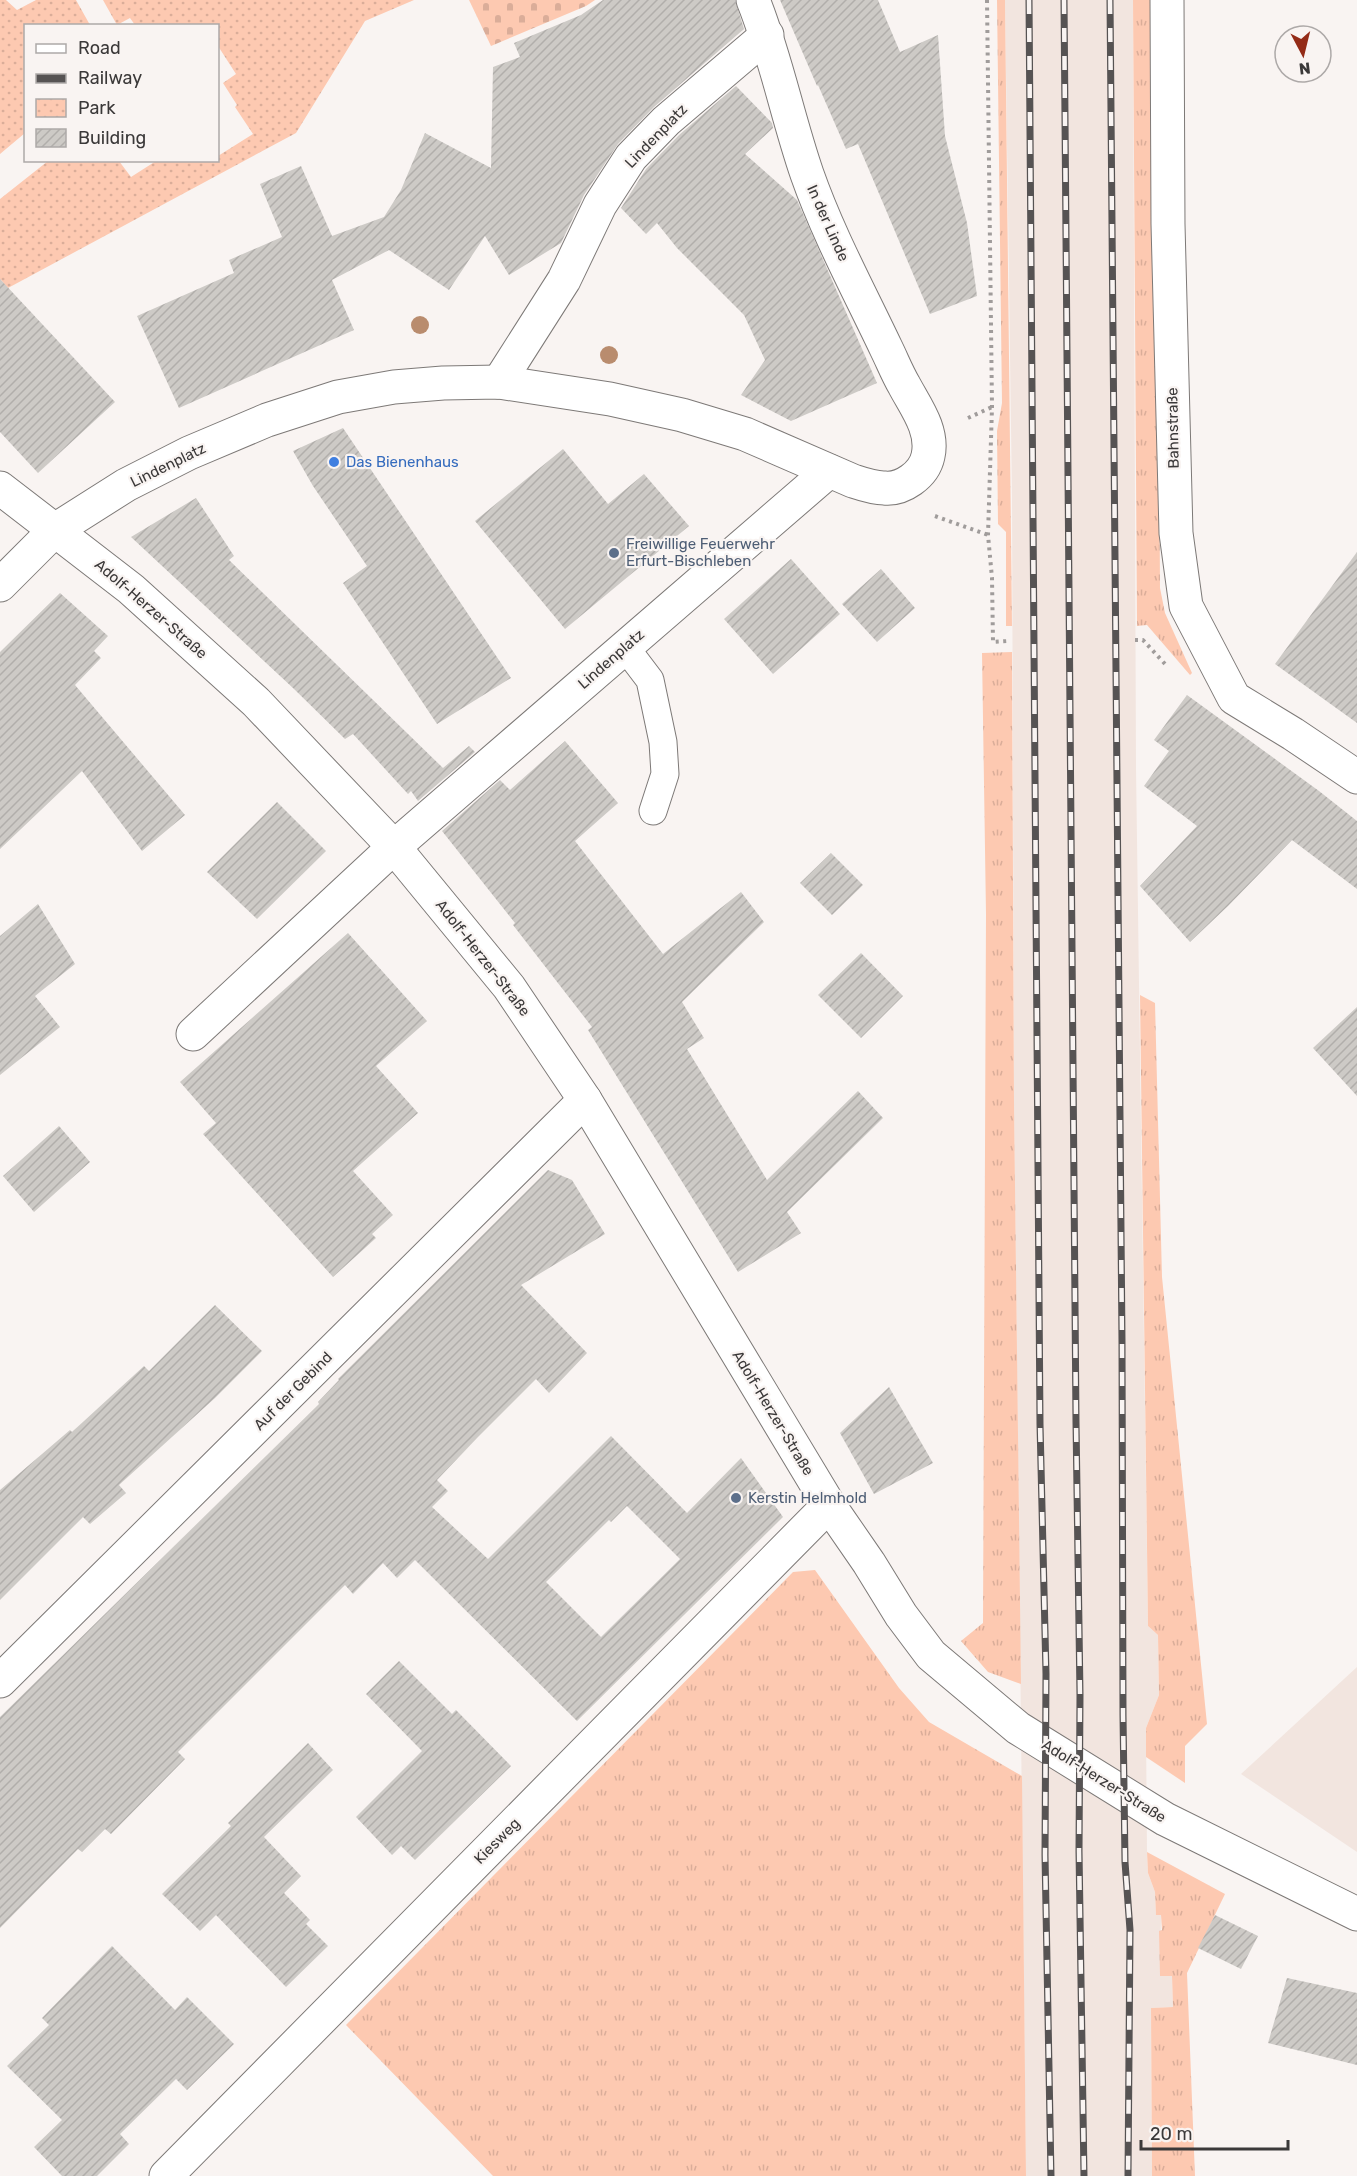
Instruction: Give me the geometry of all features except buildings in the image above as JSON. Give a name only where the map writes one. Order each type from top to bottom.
[{"type":"street","name":"In der Linde","points":[[753,0],[767,35],[807,175],[827,224],[928,435]]},
{"type":"street","name":"Bahnstraße","points":[[1167,0],[1168,224],[1176,533],[1186,606],[1234,698],[1357,777]]},
{"type":"street","name":"Lindenplatz","points":[[499,382],[564,280],[600,205],[631,157],[666,122],[767,35]]},
{"type":"street","name":"Lindenplatz","points":[[0,585],[55,530],[126,485],[189,453],[267,420],[338,397],[394,387],[499,382],[610,399],[682,415],[745,434],[829,471],[867,485],[884,488],[894,487],[916,476],[928,457],[928,435]]},
{"type":"street","name":"Lindenplatz","points":[[394,847],[829,471]]},
{"type":"street","name":"Adolf-Herzer-Straße","points":[[0,488],[131,589],[256,702],[394,847],[509,987],[585,1100],[829,1505],[901,1615],[932,1655],[1018,1728],[1165,1819],[1357,1914]]},
{"type":"street","points":[[193,1034],[394,847]]},
{"type":"street","name":"Auf der Gebind","points":[[0,1681],[585,1100]]},
{"type":"street","name":"Kiesweg","points":[[166,2176],[829,1505]]},
{"type":"lane","points":[[625,647],[651,680],[663,742],[665,774],[653,811]]},
{"type":"path","points":[[987,0],[992,395],[988,535],[992,578],[993,642],[1008,641]]},
{"type":"path","points":[[1135,640],[1143,640],[1166,665]]},
{"type":"shaded area","points":[[1005,0],[1133,0],[1136,768],[1148,1626],[1158,1635],[1159,1695],[1146,1728],[1147,1852],[1148,1873],[1155,1892],[1156,1914],[1161,1915],[1160,1976],[1172,1976],[1173,2007],[1151,2008],[1152,2176],[1026,2176],[1014,1102],[1012,497]]},
{"type":"shaded area","points":[[1357,1667],[1357,1852],[1241,1774]]},
{"type":"green space","points":[[0,0],[6,0],[17,10],[36,0],[76,0],[89,24],[24,24],[24,134],[0,154]]},
{"type":"green space","points":[[103,0],[414,0],[365,21],[296,133],[8,288],[0,279],[0,199],[47,162],[120,162],[131,177],[154,162],[219,162],[219,155],[253,134],[235,107],[237,105],[223,83],[236,74],[219,48],[219,24],[134,24],[130,18],[116,24]]},
{"type":"green space","points":[[469,0],[595,0],[586,6],[491,46]]},
{"type":"green space","points":[[997,0],[1005,0],[1012,626],[1006,626],[1006,532],[998,524],[997,431],[1002,403]]},
{"type":"green space","points":[[1133,0],[1150,0],[1159,415],[1160,588],[1165,613],[1192,673],[1190,675],[1147,625],[1137,626]]},
{"type":"green space","points":[[1012,652],[1014,1102],[1021,1684],[988,1672],[961,1641],[983,1623],[986,914],[982,653]]},
{"type":"green space","points":[[1140,995],[1155,1003],[1162,1277],[1207,1724],[1185,1746],[1185,1783],[1146,1757],[1146,1728],[1159,1695],[1158,1635],[1148,1626]]},
{"type":"green space","points":[[815,1570],[899,1688],[929,1722],[1022,1776],[1026,2176],[493,2176],[346,2025],[793,1572]]},
{"type":"green space","points":[[1147,1852],[1225,1894],[1187,1973],[1195,2176],[1152,2176],[1151,2008],[1173,2007],[1172,1976],[1160,1976],[1161,1915],[1156,1915],[1155,1892],[1148,1873]]},
{"type":"railway","points":[[1029,0],[1040,1424],[1046,1674],[1045,1855],[1051,2176]]},
{"type":"railway","points":[[1064,0],[1080,1695],[1079,1851],[1084,2176]]},
{"type":"railway","points":[[1110,0],[1122,1342],[1123,1715],[1125,1862],[1130,1930],[1128,2176]]},
{"type":"place","name":"Das Bienenhaus","points":[[334,462]]},
{"type":"place","name":"Freiwillige Feuerwehr Erfurt-Bischleben","points":[[614,553]]},
{"type":"place","name":"Kerstin Helmhold","points":[[736,1498]]}]
